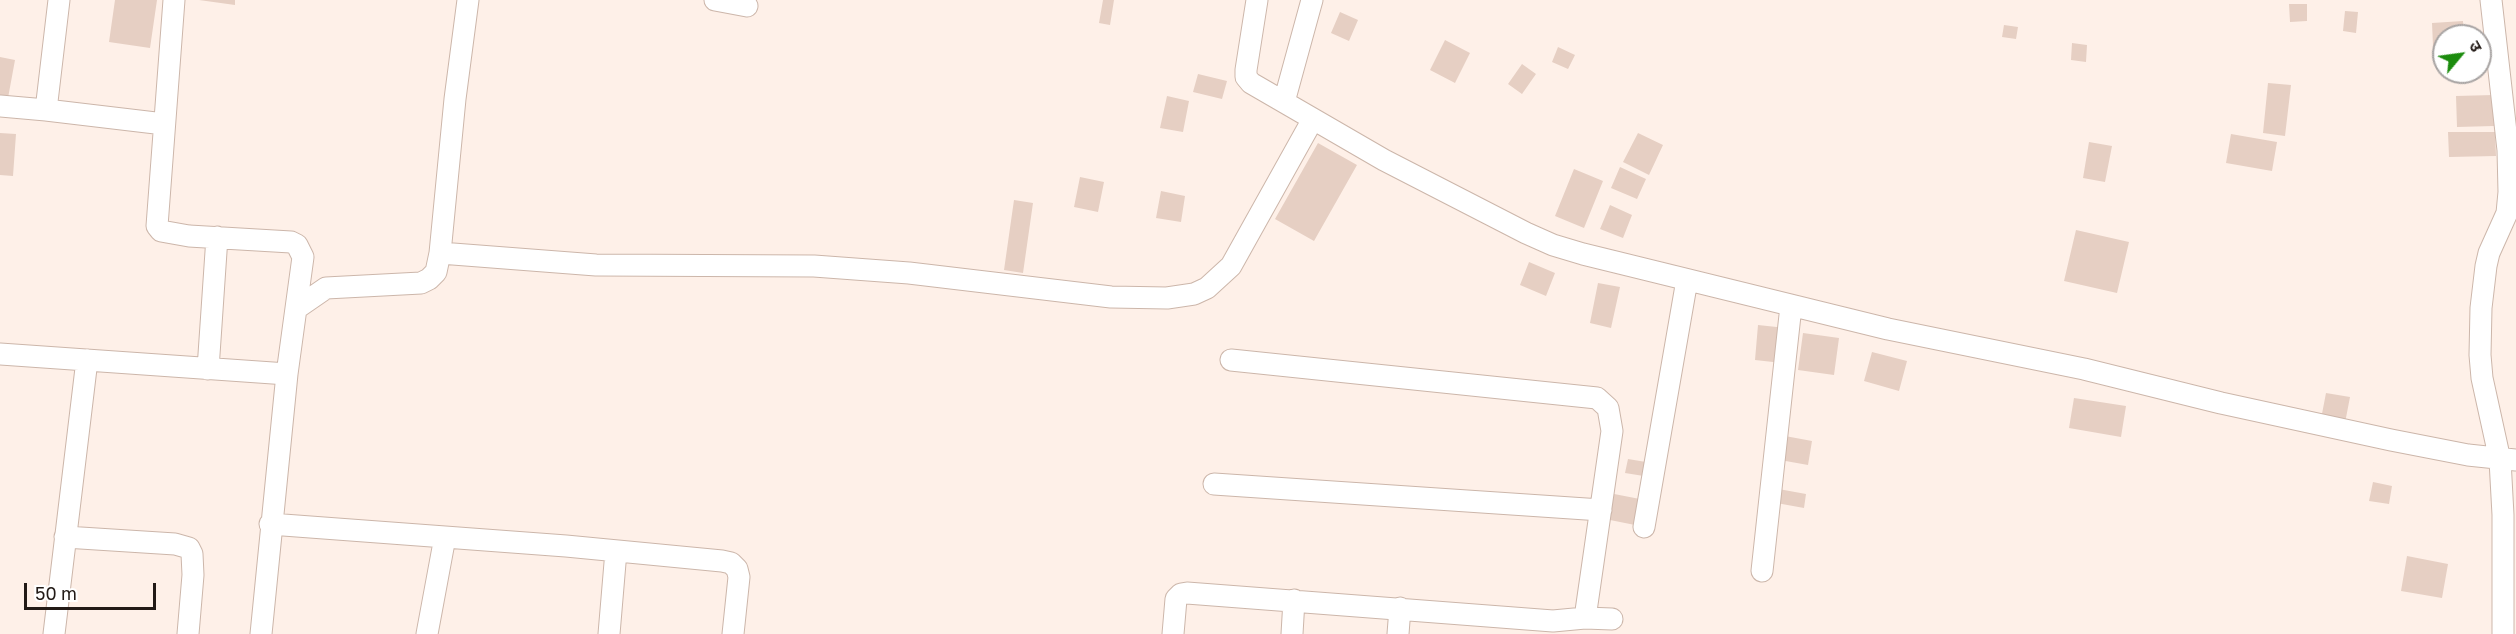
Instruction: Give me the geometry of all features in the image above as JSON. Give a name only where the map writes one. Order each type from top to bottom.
[{"type":"street","points":[[46,110],[59,0]]},
{"type":"street","points":[[174,0],[157,226],[161,231],[170,233],[291,242],[297,245],[303,257],[270,524],[261,634]]},
{"type":"street","points":[[297,308],[326,288],[421,283],[436,272],[468,0]]},
{"type":"street","points":[[715,0],[747,6]]},
{"type":"street","points":[[1257,0],[1246,77],[1251,83],[1384,160],[1537,238],[1583,255],[1791,306],[2084,369],[2221,403],[2368,435],[2508,460]]},
{"type":"street","points":[[1284,102],[1312,0]]},
{"type":"street","points":[[2491,0],[2508,150],[2509,192],[2507,213],[2489,253],[2486,266],[2481,308],[2480,355],[2482,378],[2508,460],[2503,515],[2503,634]]},
{"type":"street","points":[[0,106],[164,124]]},
{"type":"street","points":[[440,253],[596,265],[825,267],[909,273],[1120,298],[1167,298],[1194,294],[1207,288],[1231,266],[1313,119]]},
{"type":"street","points":[[208,369],[217,237]]},
{"type":"street","points":[[1644,527],[1687,280]]},
{"type":"street","points":[[1762,571],[1791,306]]},
{"type":"street","points":[[0,354],[287,374]]},
{"type":"street","points":[[54,634],[87,360]]},
{"type":"street","points":[[1231,360],[1597,398],[1608,408],[1612,431],[1585,618]]},
{"type":"street","points":[[1214,484],[1601,510]]},
{"type":"street","points":[[270,524],[616,551],[731,563],[737,569],[739,578],[733,634]]},
{"type":"street","points":[[65,537],[181,545],[189,548],[192,554],[193,575],[188,634]]},
{"type":"street","points":[[427,634],[445,537]]},
{"type":"street","points":[[609,634],[616,551]]},
{"type":"street","points":[[1173,634],[1176,599],[1181,594],[1400,608],[1523,626],[1585,618],[1612,619]]},
{"type":"street","points":[[1292,634],[1294,600]]},
{"type":"street","points":[[1398,634],[1400,608]]},
{"type":"building","points":[[115,0],[157,0],[150,48],[109,42]]},
{"type":"building","points":[[199,0],[235,0],[235,5]]},
{"type":"building","points":[[1103,0],[1114,0],[1110,25],[1099,23]]},
{"type":"building","points":[[2289,4],[2307,4],[2307,21],[2290,22]]},
{"type":"building","points":[[2345,11],[2358,12],[2356,33],[2343,31]]},
{"type":"building","points":[[1340,12],[1358,20],[1349,41],[1331,33]]},
{"type":"building","points":[[2463,21],[2463,24],[2432,24]]},
{"type":"building","points":[[2004,25],[2018,27],[2016,39],[2002,37]]},
{"type":"building","points":[[1445,40],[1470,53],[1455,83],[1430,70]]},
{"type":"building","points":[[2072,43],[2087,45],[2086,62],[2071,60]]},
{"type":"building","points":[[1558,47],[1575,55],[1568,69],[1552,62]]},
{"type":"building","points":[[0,57],[15,60],[8,98],[0,97]]},
{"type":"building","points":[[1522,64],[1536,74],[1522,94],[1508,84]]},
{"type":"building","points":[[1198,74],[1227,81],[1222,99],[1193,92]]},
{"type":"building","points":[[2268,83],[2291,85],[2285,136],[2263,133]]},
{"type":"building","points":[[2493,95],[2494,126],[2457,127],[2456,96]]},
{"type":"building","points":[[1167,96],[1189,101],[1183,132],[1160,128]]},
{"type":"building","points":[[2448,132],[2495,132],[2496,156],[2449,157]]},
{"type":"building","points":[[0,133],[16,134],[13,176],[0,175]]},
{"type":"building","points":[[1638,133],[1663,145],[1649,175],[1623,162]]},
{"type":"building","points":[[2231,134],[2277,142],[2272,171],[2226,163]]},
{"type":"building","points":[[2089,142],[2112,146],[2105,182],[2083,178]]},
{"type":"building","points":[[1318,143],[1357,165],[1314,241],[1275,219]]},
{"type":"building","points":[[1620,167],[1646,179],[1637,199],[1611,188]]},
{"type":"building","points":[[1574,169],[1603,181],[1584,228],[1555,216]]},
{"type":"building","points":[[1080,177],[1104,182],[1098,212],[1074,207]]},
{"type":"building","points":[[1161,191],[1185,196],[1181,222],[1156,218]]},
{"type":"building","points":[[1014,200],[1033,203],[1023,273],[1004,270]]},
{"type":"building","points":[[1610,205],[1632,215],[1623,238],[1600,229]]},
{"type":"building","points":[[2076,230],[2129,242],[2117,293],[2064,281]]},
{"type":"building","points":[[1529,262],[1555,273],[1546,296],[1520,285]]},
{"type":"building","points":[[1598,283],[1620,287],[1611,328],[1590,323]]},
{"type":"building","points":[[1758,325],[1786,328],[1782,363],[1755,360]]},
{"type":"building","points":[[1803,333],[1839,338],[1834,375],[1798,370]]},
{"type":"building","points":[[1872,352],[1907,361],[1899,391],[1864,381]]},
{"type":"building","points":[[2326,393],[2350,397],[2345,423],[2321,419]]},
{"type":"building","points":[[2074,398],[2126,406],[2121,437],[2069,428]]},
{"type":"building","points":[[1785,436],[1812,441],[1808,465],[1780,460]]},
{"type":"building","points":[[1628,459],[1652,463],[1650,477],[1625,473]]},
{"type":"building","points":[[2373,482],[2392,486],[2389,504],[2369,501]]},
{"type":"building","points":[[1773,488],[1806,494],[1804,508],[1771,502]]},
{"type":"building","points":[[1609,493],[1645,500],[1640,526],[1605,519]]},
{"type":"building","points":[[2407,556],[2448,564],[2442,598],[2401,591]]}]
